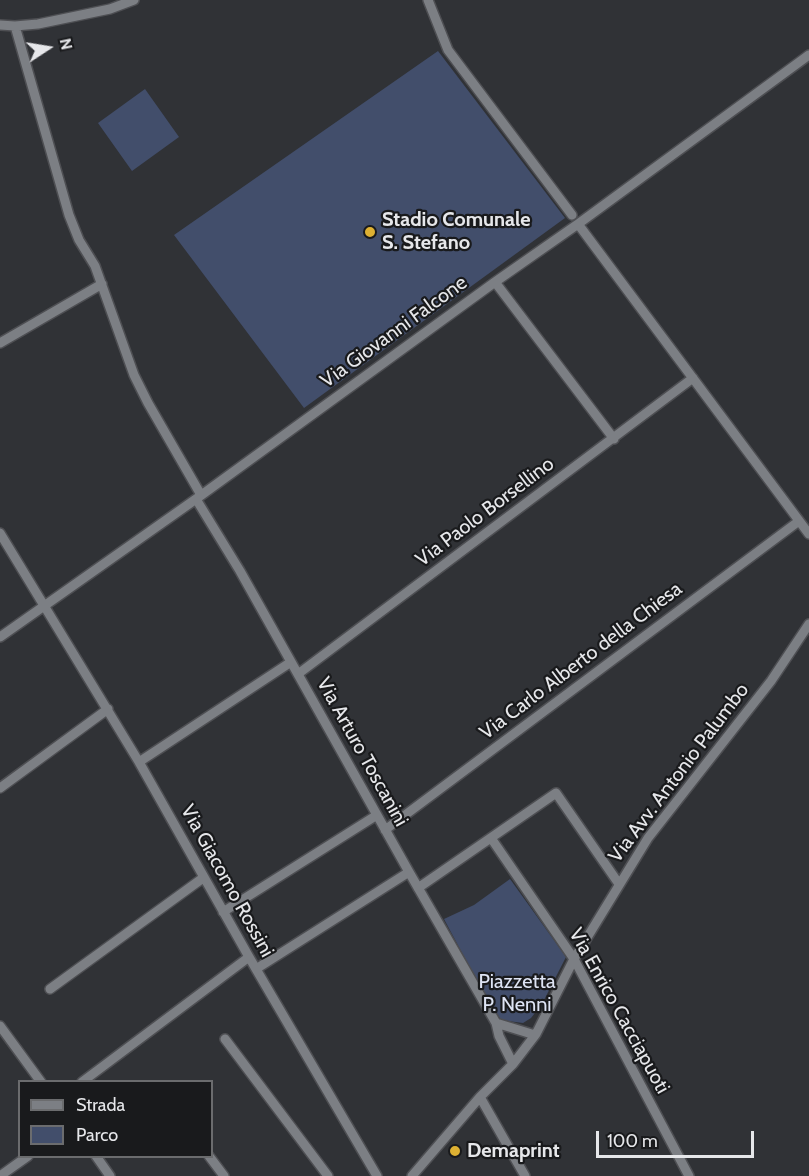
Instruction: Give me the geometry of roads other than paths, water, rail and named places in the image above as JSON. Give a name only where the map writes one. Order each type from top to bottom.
[{"type":"street","points":[[0,25],[15,26],[110,9],[134,0]]},
{"type":"street","points":[[428,0],[448,50],[572,215]]},
{"type":"street","name":"Via Arturo Toscanini","points":[[15,26],[69,215],[79,240],[95,266],[139,384],[198,497],[376,815],[496,1023],[499,1036],[513,1064]]},
{"type":"street","name":"Via Giovanni Falcone","points":[[0,637],[578,224],[809,55]]},
{"type":"street","points":[[578,224],[809,534]]},
{"type":"street","points":[[495,282],[614,439]]},
{"type":"street","points":[[0,343],[102,284]]},
{"type":"street","name":"Via Paolo Borsellino","points":[[298,674],[693,378]]},
{"type":"street","name":"Via Carlo Alberto della Chiesa","points":[[385,830],[799,521]]},
{"type":"street","name":"Via Giacomo Rossini","points":[[0,533],[108,709],[203,878],[377,1176]]},
{"type":"street","name":"Via Avv. Antonio Palumbo","points":[[412,1176],[480,1097],[513,1064],[535,1035],[574,959],[648,838],[771,681],[809,624]]},
{"type":"street","points":[[139,762],[291,662]]},
{"type":"street","points":[[0,788],[108,709]]},
{"type":"street","points":[[418,888],[556,793],[619,884]]},
{"type":"street","points":[[223,912],[376,815]]},
{"type":"street","name":"Via Enrico Cacciapuoti","points":[[491,838],[574,959],[688,1176]]},
{"type":"street","points":[[256,969],[409,872]]},
{"type":"street","points":[[50,989],[203,878]]},
{"type":"street","points":[[85,1080],[249,957]]},
{"type":"street","points":[[496,1023],[535,1035]]},
{"type":"street","points":[[0,1026],[40,1080]]},
{"type":"street","points":[[225,1039],[328,1176]]},
{"type":"street","points":[[480,1097],[525,1176]]},
{"type":"street","points":[[0,1176],[25,1158]]},
{"type":"street","points":[[97,1158],[110,1176]]},
{"type":"street","points":[[210,1158],[224,1176]]},
{"type":"place","name":"Stadio Comunale S. Stefano","points":[[370,232]]},
{"type":"place","name":"Demaprint","points":[[455,1151]]},
{"type":"park label","name":"Piazzetta P. Nenni","points":[[517,994]]}]
